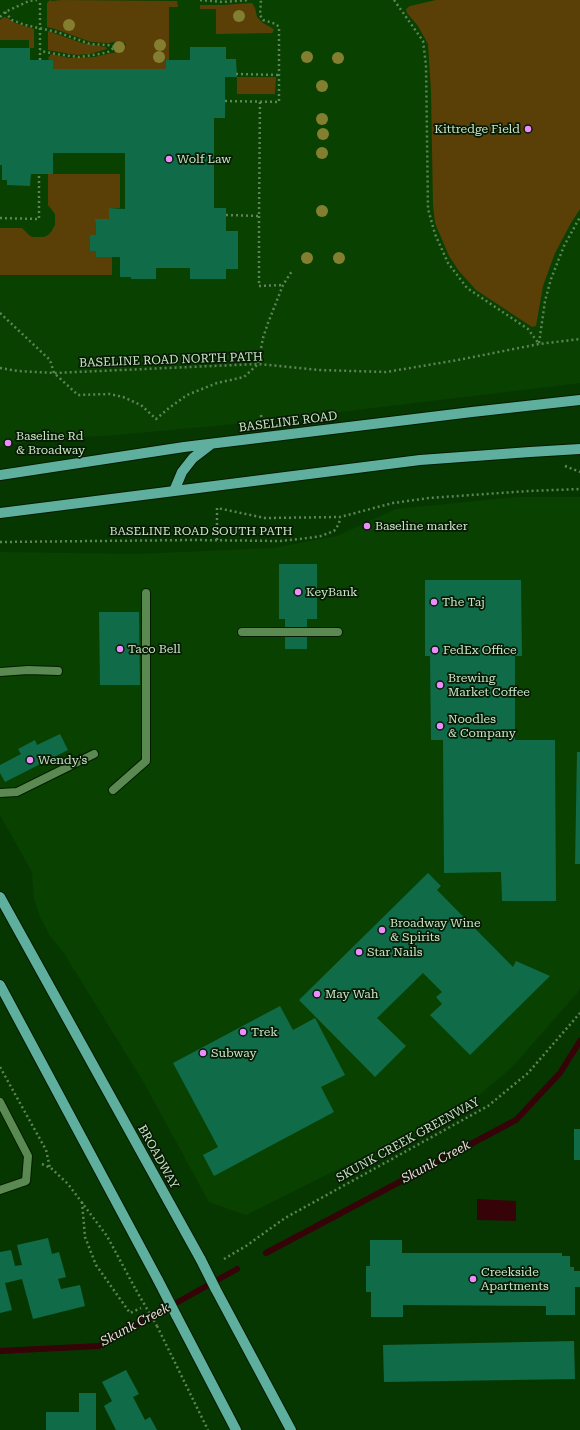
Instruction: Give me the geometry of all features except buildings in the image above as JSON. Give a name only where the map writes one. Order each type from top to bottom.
[{"type":"main road","name":"BASELINE ROAD","points":[[0,475],[184,447],[580,400]]},
{"type":"main road","points":[[174,491],[182,472],[193,458],[211,445]]},
{"type":"main road","points":[[0,513],[420,460],[578,450]]},
{"type":"main road","points":[[0,468],[23,472]]},
{"type":"main road","name":"BROADWAY","points":[[0,897],[201,1260],[292,1430]]},
{"type":"main road","points":[[0,985],[158,1280],[236,1430]]},
{"type":"street","points":[[113,790],[146,761],[146,593]]},
{"type":"street","points":[[242,632],[338,632]]},
{"type":"street","points":[[0,672],[28,670],[58,671]]},
{"type":"street","points":[[0,792],[17,792],[94,754]]},
{"type":"street","points":[[0,1102],[28,1156],[26,1181],[0,1190]]},
{"type":"path","points":[[0,16],[5,12],[29,1],[37,0]]},
{"type":"path","points":[[40,0],[40,60]]},
{"type":"path","points":[[200,0],[223,2],[249,0]]},
{"type":"path","points":[[225,101],[280,102],[279,28],[276,24],[262,20],[260,15],[261,0]]},
{"type":"path","points":[[394,0],[422,41],[426,65],[428,209],[435,234],[448,263],[467,288],[528,329],[539,344]]},
{"type":"path","points":[[5,12],[12,20],[25,25],[57,32],[83,42],[115,47],[108,52],[79,57],[62,56],[40,51]]},
{"type":"path","points":[[236,74],[280,75]]},
{"type":"path","points":[[260,101],[259,286],[283,285]]},
{"type":"path","points":[[0,218],[39,219],[39,174]]},
{"type":"path","points":[[226,215],[259,216]]},
{"type":"path","points":[[539,344],[545,301],[551,279],[564,246],[580,217]]},
{"type":"path","points":[[0,312],[50,360],[54,373],[78,395],[110,394],[123,397],[141,405],[156,419],[187,395],[216,383],[244,377],[258,364],[263,338],[283,285],[292,271]]},
{"type":"path","name":"BASELINE ROAD NORTH PATH","points":[[0,368],[18,371],[54,373],[258,364],[320,370],[386,372],[539,344],[580,340]]},
{"type":"path","points":[[216,540],[217,508],[265,518],[340,517],[393,503],[429,498],[580,489]]},
{"type":"path","name":"BASELINE ROAD SOUTH PATH","points":[[0,542],[134,540],[280,541],[321,536],[334,531],[339,524],[340,517]]},
{"type":"path","name":"SKUNK CREEK GREENWAY","points":[[224,1259],[246,1246],[285,1218],[488,1106],[528,1073],[580,1013]]},
{"type":"path","points":[[0,1067],[46,1150],[51,1168],[68,1184],[82,1201],[106,1236],[157,1326],[208,1430]]},
{"type":"path","points":[[82,1201],[85,1237],[96,1265],[130,1312],[141,1308]]},
{"type":"shaded area","points":[[0,0],[580,0],[580,383],[257,422],[104,436],[49,438],[0,447]]},
{"type":"shaded area","points":[[50,0],[177,1],[178,7],[169,7],[169,60],[166,60],[166,69],[53,69],[53,61],[49,60],[48,58],[51,54],[69,58],[94,57],[121,51],[125,48],[126,44],[121,41],[108,43],[91,42],[47,27],[47,3]]},
{"type":"shaded area","points":[[436,0],[580,0],[580,209],[555,253],[543,286],[536,326],[532,327],[476,290],[459,271],[449,256],[435,223],[433,205],[431,92],[428,44],[418,26],[407,13],[406,9],[410,6]]},
{"type":"shaded area","points":[[252,3],[257,17],[274,30],[272,33],[216,34],[216,9],[200,9],[200,5]]},
{"type":"shaded area","points":[[4,17],[15,23],[34,29],[34,48],[29,48],[29,40],[0,40],[0,20]]},
{"type":"shaded area","points":[[48,31],[82,43],[106,47],[107,49],[90,54],[76,55],[48,50]]},
{"type":"shaded area","points":[[237,77],[276,77],[275,94],[237,94]]},
{"type":"shaded area","points":[[48,174],[120,174],[120,208],[109,208],[109,219],[95,219],[96,235],[90,235],[90,251],[96,251],[96,257],[112,257],[112,275],[0,275],[0,228],[22,228],[30,236],[44,237],[51,232],[55,225],[55,214],[48,205]]},
{"type":"shaded area","points":[[517,497],[580,497],[580,988],[513,1066],[469,1104],[246,1215],[209,1202],[143,1081],[62,950],[50,936],[40,917],[34,899],[32,872],[0,815],[0,552],[138,554],[274,548],[337,536],[396,509]]},
{"type":"shaded area","points":[[477,1199],[516,1201],[516,1221],[477,1220]]},
{"type":"waterway","name":"Skunk Creek","points":[[266,1253],[516,1120],[560,1073],[580,1041]]},
{"type":"waterway","name":"Skunk Creek","points":[[0,1351],[99,1346],[237,1269]]},
{"type":"place","name":"Kittredge Field","points":[[528,129]]},
{"type":"place","name":"Wolf Law","points":[[169,159]]},
{"type":"place","name":"Baseline Rd & Broadway","points":[[8,443]]},
{"type":"place","name":"Baseline marker","points":[[367,526]]},
{"type":"place","name":"KeyBank","points":[[298,592]]},
{"type":"place","name":"The Taj","points":[[434,602]]},
{"type":"place","name":"Taco Bell","points":[[120,649]]},
{"type":"place","name":"FedEx Office","points":[[435,650]]},
{"type":"place","name":"Brewing Market Coffee","points":[[440,685]]},
{"type":"place","name":"Noodles & Company","points":[[440,726]]},
{"type":"place","name":"Wendy's","points":[[30,760]]},
{"type":"place","name":"Broadway Wine & Spirits","points":[[382,930]]},
{"type":"place","name":"Star Nails","points":[[359,952]]},
{"type":"place","name":"May Wah","points":[[317,994]]},
{"type":"place","name":"Trek","points":[[243,1032]]},
{"type":"place","name":"Subway","points":[[203,1053]]},
{"type":"place","name":"Creekside Apartments","points":[[473,1279]]}]
